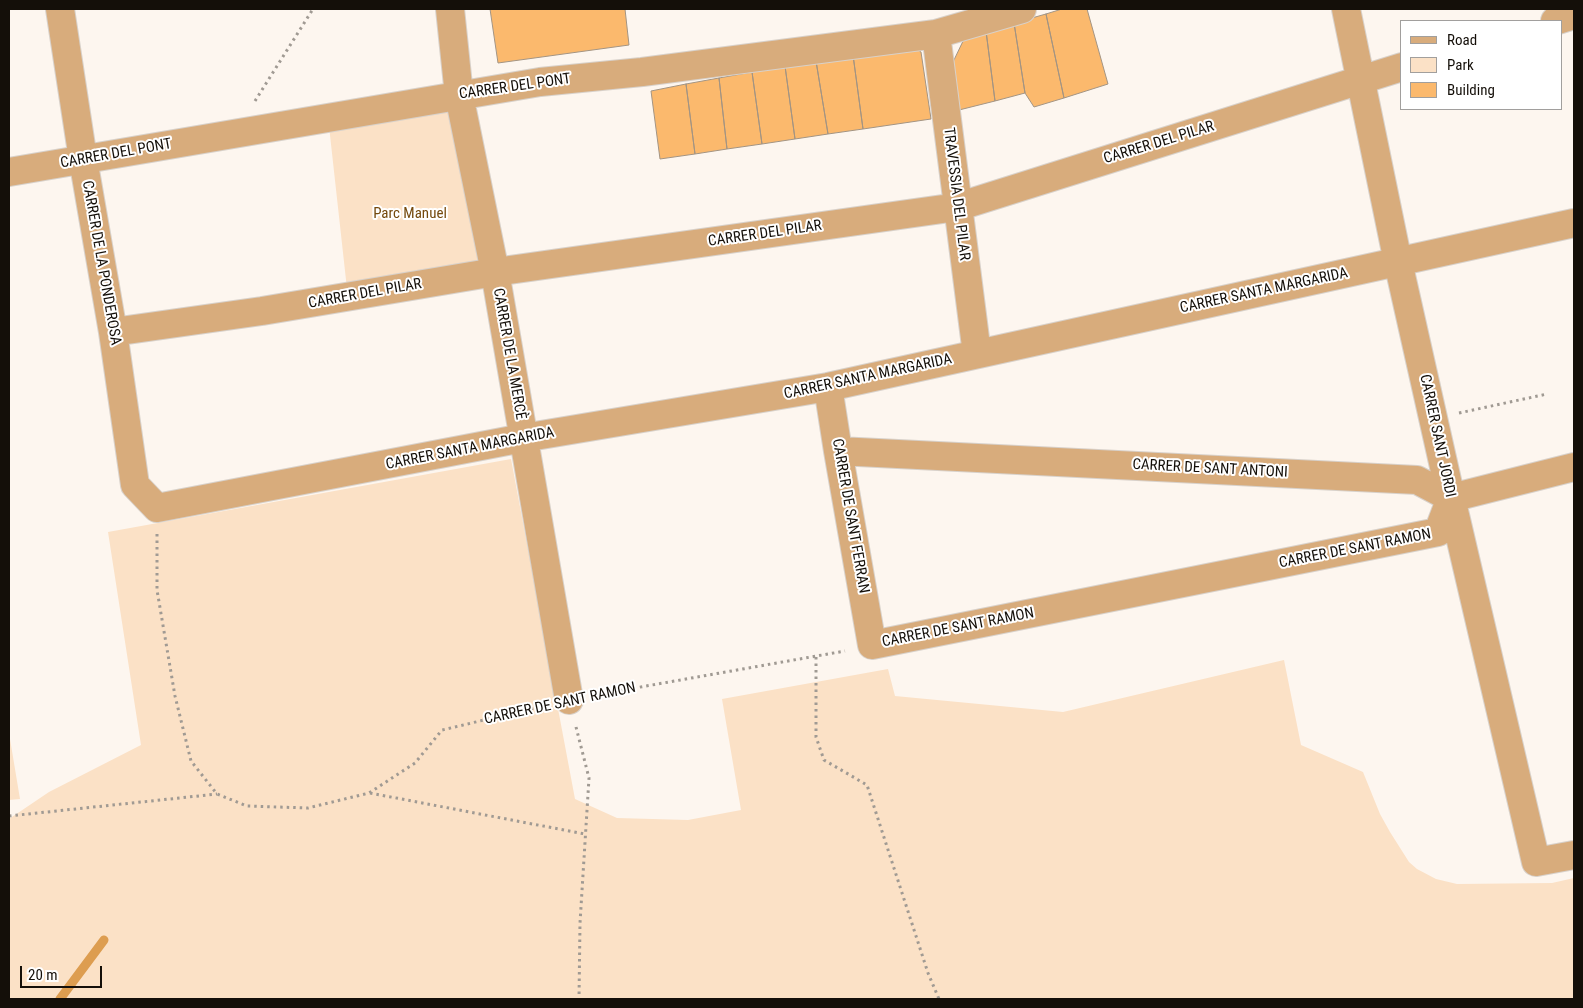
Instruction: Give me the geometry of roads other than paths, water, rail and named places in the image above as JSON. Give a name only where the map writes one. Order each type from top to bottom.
[{"type":"street","name":"CARRER DE LA PONDEROSA","points":[[60,9],[83,159],[113,332],[134,486],[157,508]]},
{"type":"street","name":"CARRER DE LA MERCÈ","points":[[450,9],[458,95],[495,272],[569,700]]},
{"type":"street","name":"CARRER DEL PONT","points":[[9,172],[540,82],[642,72],[936,34],[1022,9]]},
{"type":"street","name":"CARRER SANT JORDI","points":[[1346,9],[1398,262],[1434,418],[1450,498],[1536,862],[1574,855]]},
{"type":"street","points":[[1558,20],[1574,15]]},
{"type":"street","name":"TRAVESSIA DEL PILAR","points":[[936,34],[977,354]]},
{"type":"street","name":"CARRER DEL PILAR","points":[[113,332],[262,312],[495,272],[957,207],[1400,69]]},
{"type":"street","name":"CARRER SANTA MARGARIDA","points":[[157,508],[523,438],[828,387],[1574,223]]},
{"type":"street","name":"CARRER DE SANT FERRAN","points":[[828,387],[872,645]]},
{"type":"street","name":"CARRER DE SANT ANTONI","points":[[838,451],[1417,480],[1450,498]]},
{"type":"street","points":[[1450,498],[1574,467]]},
{"type":"street","name":"CARRER DE SANT RAMON","points":[[872,645],[1438,532],[1450,498]]},
{"type":"waterway","points":[[60,999],[104,940]]},
{"type":"park label","name":"Parc Manuel","points":[[410,214]]}]
